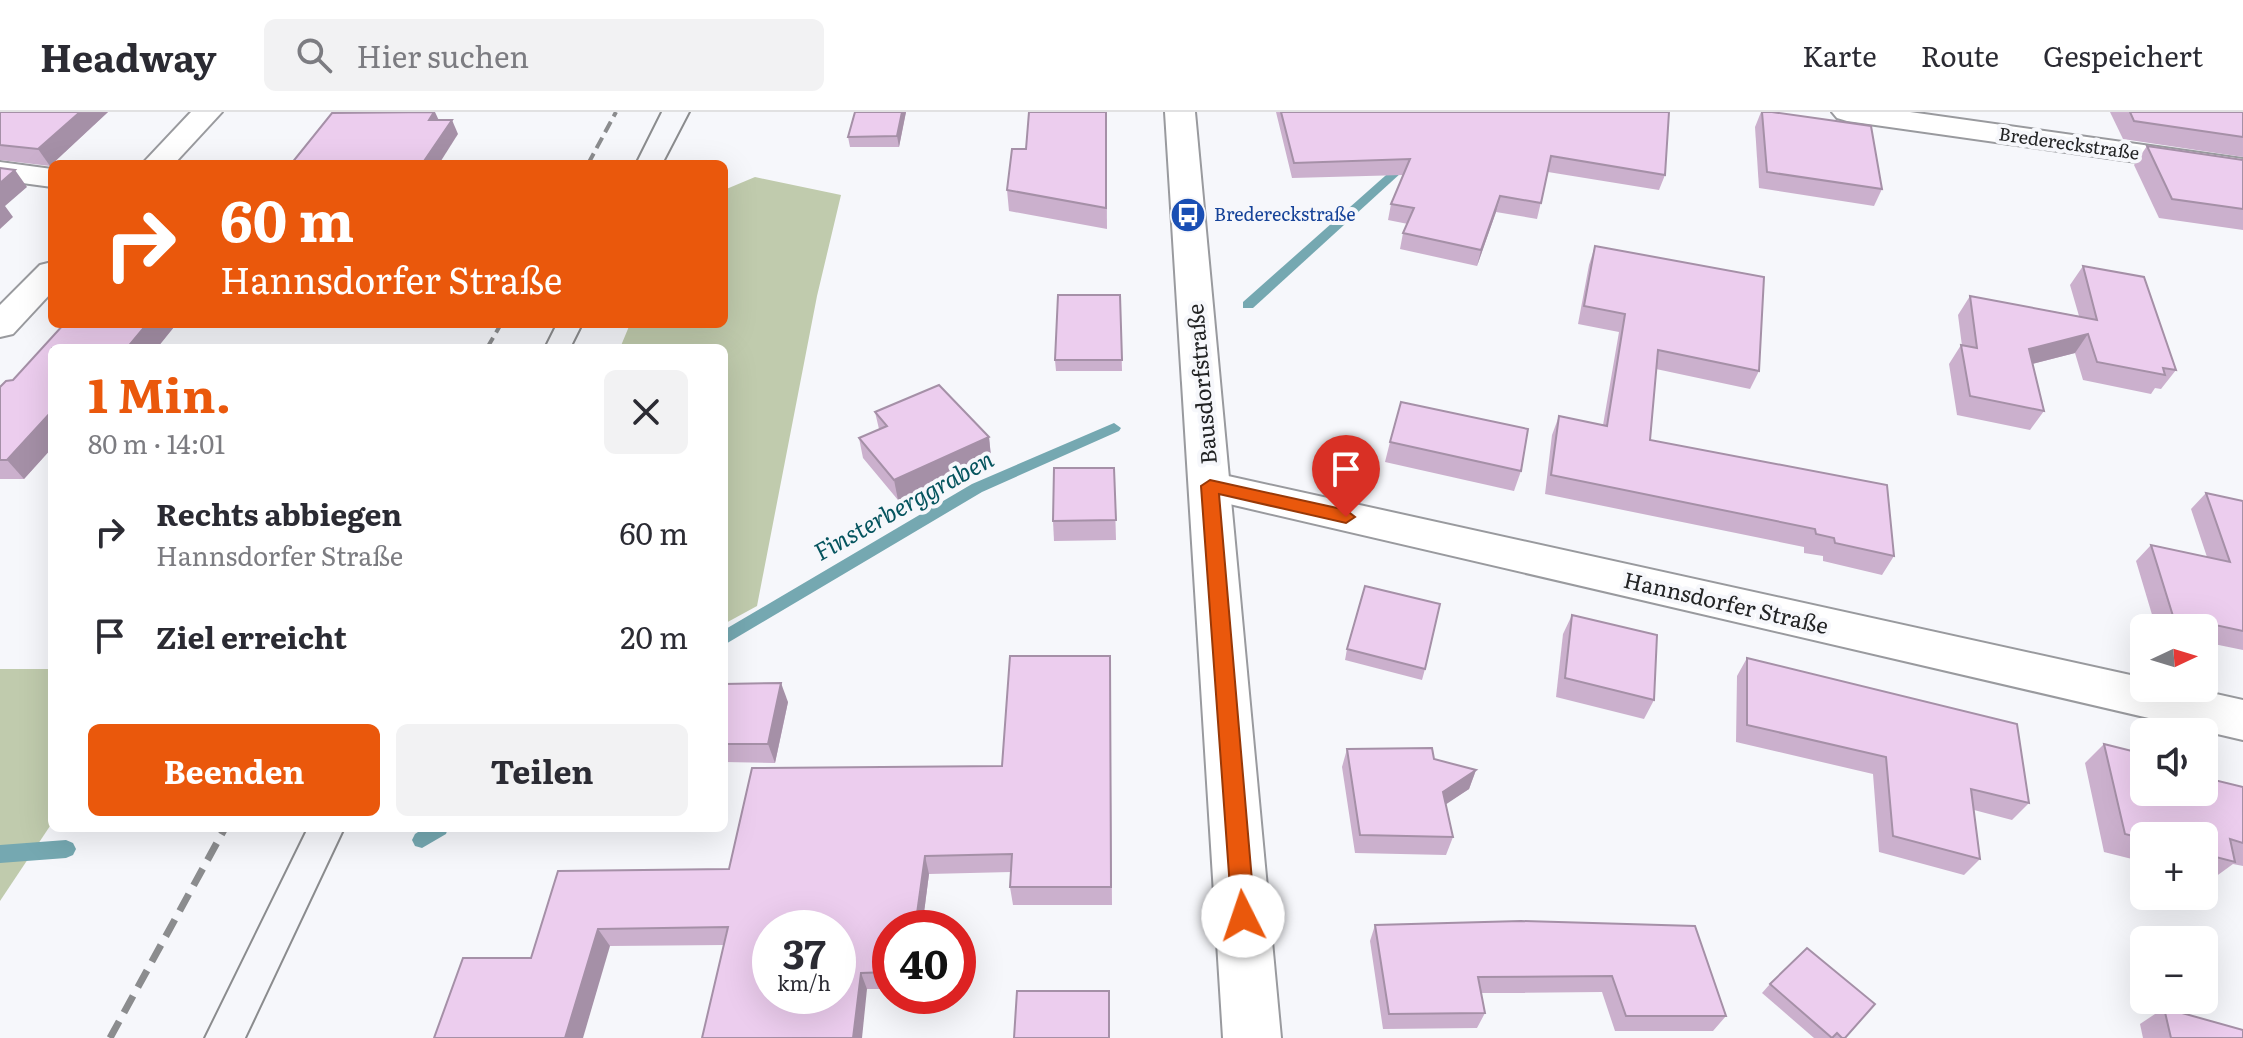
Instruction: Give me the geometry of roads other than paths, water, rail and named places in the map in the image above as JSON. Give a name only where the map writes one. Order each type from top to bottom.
[{"type":"street","points":[[161,160],[207,112]]},
{"type":"street","name":"Bausdorfstraße","points":[[1180,112],[1252,1038]]},
{"type":"street","name":"Bredereckstraße","points":[[1847,112],[2243,168]]},
{"type":"street","points":[[0,171],[48,177]]},
{"type":"street","points":[[0,326],[48,276]]},
{"type":"street","name":"Hannsdorfer Straße","points":[[1210,486],[2243,720]]},
{"type":"waterway","name":"Finsterberggraben","points":[[1248,305],[1407,162]]},
{"type":"waterway","name":"Finsterberggraben","points":[[728,636],[977,488],[1114,428]]},
{"type":"waterway","name":"Finsterberggraben","points":[[422,840],[433,832]]},
{"type":"waterway","name":"Finsterberggraben","points":[[0,854],[66,849]]},
{"type":"tram line","points":[[637,160],[661,112]]},
{"type":"tram line","points":[[665,160],[690,112]]},
{"type":"tram line","points":[[546,344],[554,328]]},
{"type":"tram line","points":[[573,344],[581,328]]},
{"type":"tram line","points":[[204,1038],[305,832]]},
{"type":"tram line","points":[[246,1038],[343,832]]},
{"type":"railway","points":[[590,160],[616,112]]},
{"type":"railway","points":[[489,344],[499,328]]},
{"type":"railway","points":[[110,1038],[223,832]]},
{"type":"place","name":"Bredereckstraße","points":[[1188,215]]}]
